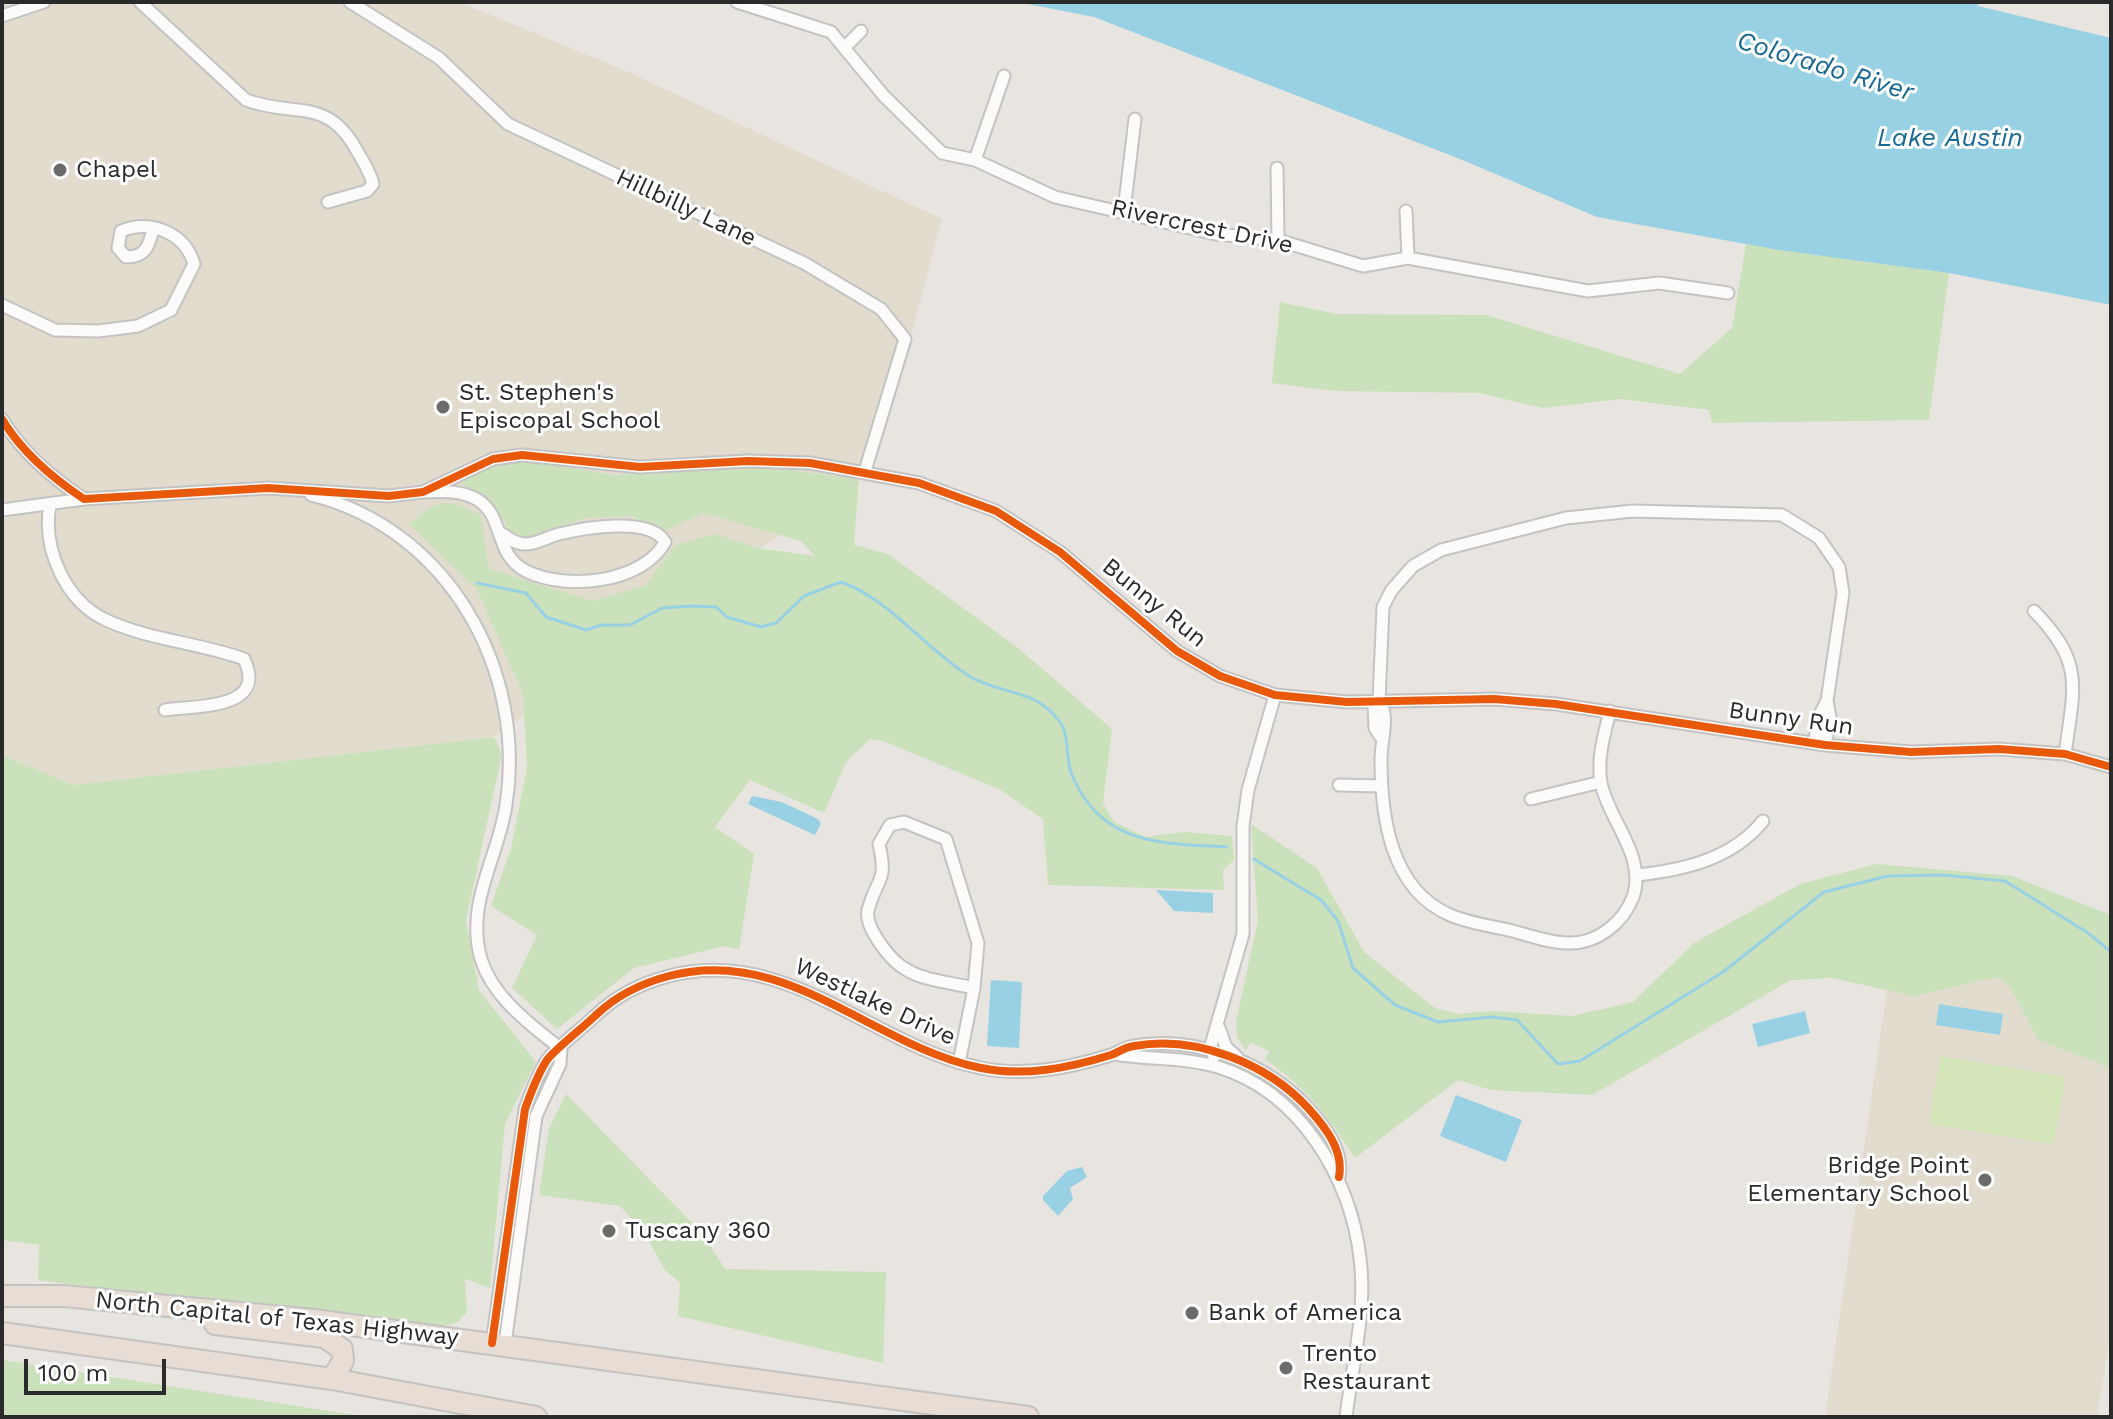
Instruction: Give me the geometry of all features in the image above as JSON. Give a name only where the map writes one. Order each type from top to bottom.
[{"type":"highway","name":"North Capital of Texas Highway","points":[[2,1296],[64,1296],[314,1320],[1028,1417]]},
{"type":"highway","points":[[64,1296],[106,1311],[324,1337],[342,1349],[343,1361],[332,1379]]},
{"type":"highway","name":"North Capital of Texas Highway","points":[[2,1333],[332,1379],[536,1417]]},
{"type":"street","points":[[2,16],[44,2]]},
{"type":"street","points":[[140,2],[246,100],[264,107],[304,109],[335,121],[348,135],[373,184],[367,191],[328,202]]},
{"type":"street","name":"Hillbilly Lane","points":[[350,2],[439,58],[508,124],[804,263],[881,309],[905,339],[865,471]]},
{"type":"street","name":"Rivercrest Drive","points":[[737,2],[831,32],[846,46],[884,96],[942,153],[975,160],[1055,197],[1216,234],[1278,240],[1363,266],[1408,258],[1588,291],[1659,283],[1728,293]]},
{"type":"street","points":[[846,46],[861,31]]},
{"type":"street","points":[[975,160],[1004,76]]},
{"type":"street","points":[[1124,211],[1135,119]]},
{"type":"street","points":[[1277,168],[1278,240]]},
{"type":"street","points":[[1406,211],[1408,258]]},
{"type":"street","points":[[2,305],[55,330],[98,331],[138,326],[171,310],[194,264],[189,247],[174,234],[153,229]]},
{"type":"street","points":[[2,419],[9,431],[60,483],[84,499]]},
{"type":"street","name":"Bunny Run","points":[[291,490],[389,496],[423,492],[493,459],[522,455],[640,467],[748,461],[810,463],[865,471],[919,483],[996,511],[1060,552],[1177,651],[1220,676],[1275,695],[1347,702],[1494,699],[1610,711],[1820,744],[1911,752],[1999,749],[2065,754],[2111,767]]},
{"type":"street","points":[[2,510],[84,499],[268,488],[291,490],[323,498],[356,512],[383,526],[421,555],[450,584],[489,649],[502,687],[511,769],[499,838],[476,909],[476,936],[482,962],[516,1013],[561,1049]]},
{"type":"street","points":[[423,492],[453,490],[478,499],[501,533],[515,562],[526,571],[566,579],[624,576],[644,565],[665,542],[647,529],[623,525],[556,534],[526,544],[515,542],[501,533]]},
{"type":"street","points":[[50,505],[47,527],[54,562],[77,598],[105,620],[244,659],[250,673],[248,687],[242,695],[226,703],[165,710]]},
{"type":"street","points":[[1610,711],[1599,760],[1601,782],[1637,875],[1625,913],[1609,930],[1581,942],[1567,944],[1448,914],[1413,887],[1398,863],[1386,830],[1381,786],[1383,705],[1379,700],[1379,670],[1383,607],[1402,576],[1427,556],[1592,513],[1761,512],[1794,519],[1819,538],[1839,567],[1843,593],[1827,701],[1820,714],[1820,744]]},
{"type":"street","points":[[2034,611],[2058,636],[2072,664],[2073,694],[2065,754]]},
{"type":"street","points":[[1221,1068],[1212,1051],[1243,934],[1243,826],[1248,790],[1275,695]]},
{"type":"street","points":[[1531,799],[1601,782]]},
{"type":"street","points":[[1339,785],[1381,786]]},
{"type":"street","points":[[1637,875],[1674,872],[1703,862],[1748,839],[1763,821]]},
{"type":"street","points":[[959,1063],[974,988],[978,943],[946,839],[904,822],[890,825],[879,844],[885,870],[869,909],[867,922],[871,931],[906,970],[974,988]]},
{"type":"street","name":"Westlake Drive","points":[[498,1344],[536,1116],[560,1064],[561,1049],[607,1005],[642,984],[692,970],[712,968],[751,972],[795,985],[959,1063],[996,1071],[1056,1069],[1137,1045],[1212,1051],[1239,1060],[1281,1084],[1317,1117],[1342,1162],[1339,1177]]},
{"type":"street","points":[[1219,1028],[1226,1047],[1239,1060]]},
{"type":"street","name":"Westlake Drive","points":[[1114,1054],[1176,1058],[1221,1068],[1260,1087],[1289,1108],[1339,1177],[1361,1259],[1360,1303],[1346,1417]]},
{"type":"shaded area","name":"St. Stephen's Episcopal School","points":[[2,2],[459,2],[624,70],[942,219],[911,336],[859,479],[494,737],[73,785],[2,755]]},
{"type":"shaded area","name":"Bridge Point Elementary School","points":[[1997,977],[2111,1030],[2111,1331],[2097,1417],[1825,1417],[1887,990]]},
{"type":"green space","points":[[1746,244],[1949,273],[1929,420],[1712,423],[1709,410],[1621,399],[1542,408],[1480,393],[1335,391],[1272,383],[1280,302],[1337,314],[1486,315],[1680,374],[1732,328]]},
{"type":"green space","points":[[497,462],[543,463],[612,475],[749,465],[859,479],[854,545],[888,554],[1017,647],[1112,729],[1103,803],[1114,822],[1146,837],[1184,832],[1232,836],[1234,860],[1223,870],[1224,890],[1048,885],[1043,819],[999,789],[883,741],[870,739],[846,762],[824,813],[750,780],[715,827],[754,854],[739,950],[724,946],[634,968],[557,1029],[512,988],[537,935],[491,906],[511,848],[527,768],[523,694],[477,590],[409,524],[428,509],[444,503],[469,509],[481,515],[489,569],[593,601],[646,585],[675,545],[716,534],[758,548],[815,556],[801,541],[703,513],[665,531],[631,516],[585,518],[523,539],[511,532],[492,505],[461,483]]},
{"type":"green space","points":[[494,737],[502,754],[466,920],[479,990],[536,1062],[505,1124],[490,1288],[465,1279],[467,1312],[458,1322],[425,1331],[38,1280],[39,1245],[2,1240],[2,755],[73,785]]},
{"type":"green space","points":[[1251,824],[1317,868],[1364,952],[1435,1008],[1458,1014],[1491,1011],[1572,1016],[1633,1002],[1694,943],[1800,884],[1877,864],[2012,876],[2111,915],[2111,1068],[2038,1040],[2009,985],[1997,977],[1914,996],[1832,978],[1791,980],[1592,1095],[1491,1090],[1458,1080],[1355,1158],[1315,1104],[1265,1059],[1269,1051],[1250,1042],[1246,1051],[1237,1037],[1236,1021],[1258,921]]},
{"type":"green space","points":[[1940,1056],[2065,1077],[2054,1144],[1929,1124]]},
{"type":"green space","points":[[566,1094],[703,1234],[725,1269],[886,1272],[883,1363],[678,1316],[680,1283],[664,1269],[646,1235],[620,1206],[539,1195],[549,1128]]},
{"type":"green space","points":[[2,1360],[367,1417],[2,1417]]},
{"type":"water","name":"Lake Austin","points":[[1017,2],[1978,2],[1978,6],[2111,38],[2111,305],[1949,273],[1779,250],[1597,217],[1460,159],[1094,17]]},
{"type":"water","points":[[752,796],[782,802],[818,819],[821,824],[815,835],[748,804]]},
{"type":"water","points":[[1156,890],[1213,893],[1213,913],[1174,911]]},
{"type":"water","points":[[991,980],[1022,982],[1019,1048],[987,1046]]},
{"type":"water","points":[[1939,1004],[2003,1014],[2000,1035],[1936,1025]]},
{"type":"water","points":[[1805,1011],[1810,1033],[1758,1047],[1752,1024]]},
{"type":"water","points":[[1456,1095],[1522,1120],[1506,1162],[1440,1136]]},
{"type":"water","points":[[1082,1167],[1087,1177],[1070,1188],[1073,1199],[1058,1216],[1043,1196],[1067,1171]]},
{"type":"waterway","points":[[477,583],[526,593],[546,617],[586,630],[602,625],[630,625],[662,608],[692,606],[716,607],[727,617],[761,627],[776,623],[804,596],[841,582],[876,600],[969,676],[1029,698],[1050,711],[1063,728],[1070,769],[1085,799],[1100,816],[1117,828],[1158,841],[1227,847]]},
{"type":"waterway","points":[[1254,859],[1321,900],[1338,921],[1353,968],[1395,1005],[1438,1022],[1492,1017],[1517,1020],[1558,1064],[1580,1061],[1723,972],[1824,892],[1888,876],[1942,875],[2005,881],[2088,933],[2111,952]]},
{"type":"cycle path","points":[[2,419],[39,464],[84,499],[268,488],[389,496],[423,492],[493,459],[522,455],[640,467],[748,461],[810,463],[919,483],[996,511],[1060,552],[1177,651],[1220,676],[1275,695],[1347,702],[1494,699],[1556,704],[1825,745],[1911,752],[1999,749],[2065,754],[2111,767]]},
{"type":"cycle path","points":[[492,1343],[525,1109],[540,1072],[556,1050],[612,1002],[639,986],[669,976],[712,970],[752,974],[828,1002],[941,1056],[997,1071],[1063,1067],[1134,1046],[1158,1044],[1206,1049],[1229,1056],[1273,1078],[1309,1109],[1336,1149],[1339,1177]]},
{"type":"place","name":"Chapel","points":[[60,170]]},
{"type":"place","name":"St. Stephen's Episcopal School","points":[[443,407]]},
{"type":"place","name":"Bridge Point Elementary School","points":[[1985,1180]]},
{"type":"place","name":"Tuscany 360","points":[[609,1231]]},
{"type":"place","name":"Bank of America","points":[[1192,1313]]},
{"type":"place","name":"Trento Restaurant","points":[[1286,1368]]},
{"type":"water label","name":"Colorado River","points":[[1825,67]]}]
